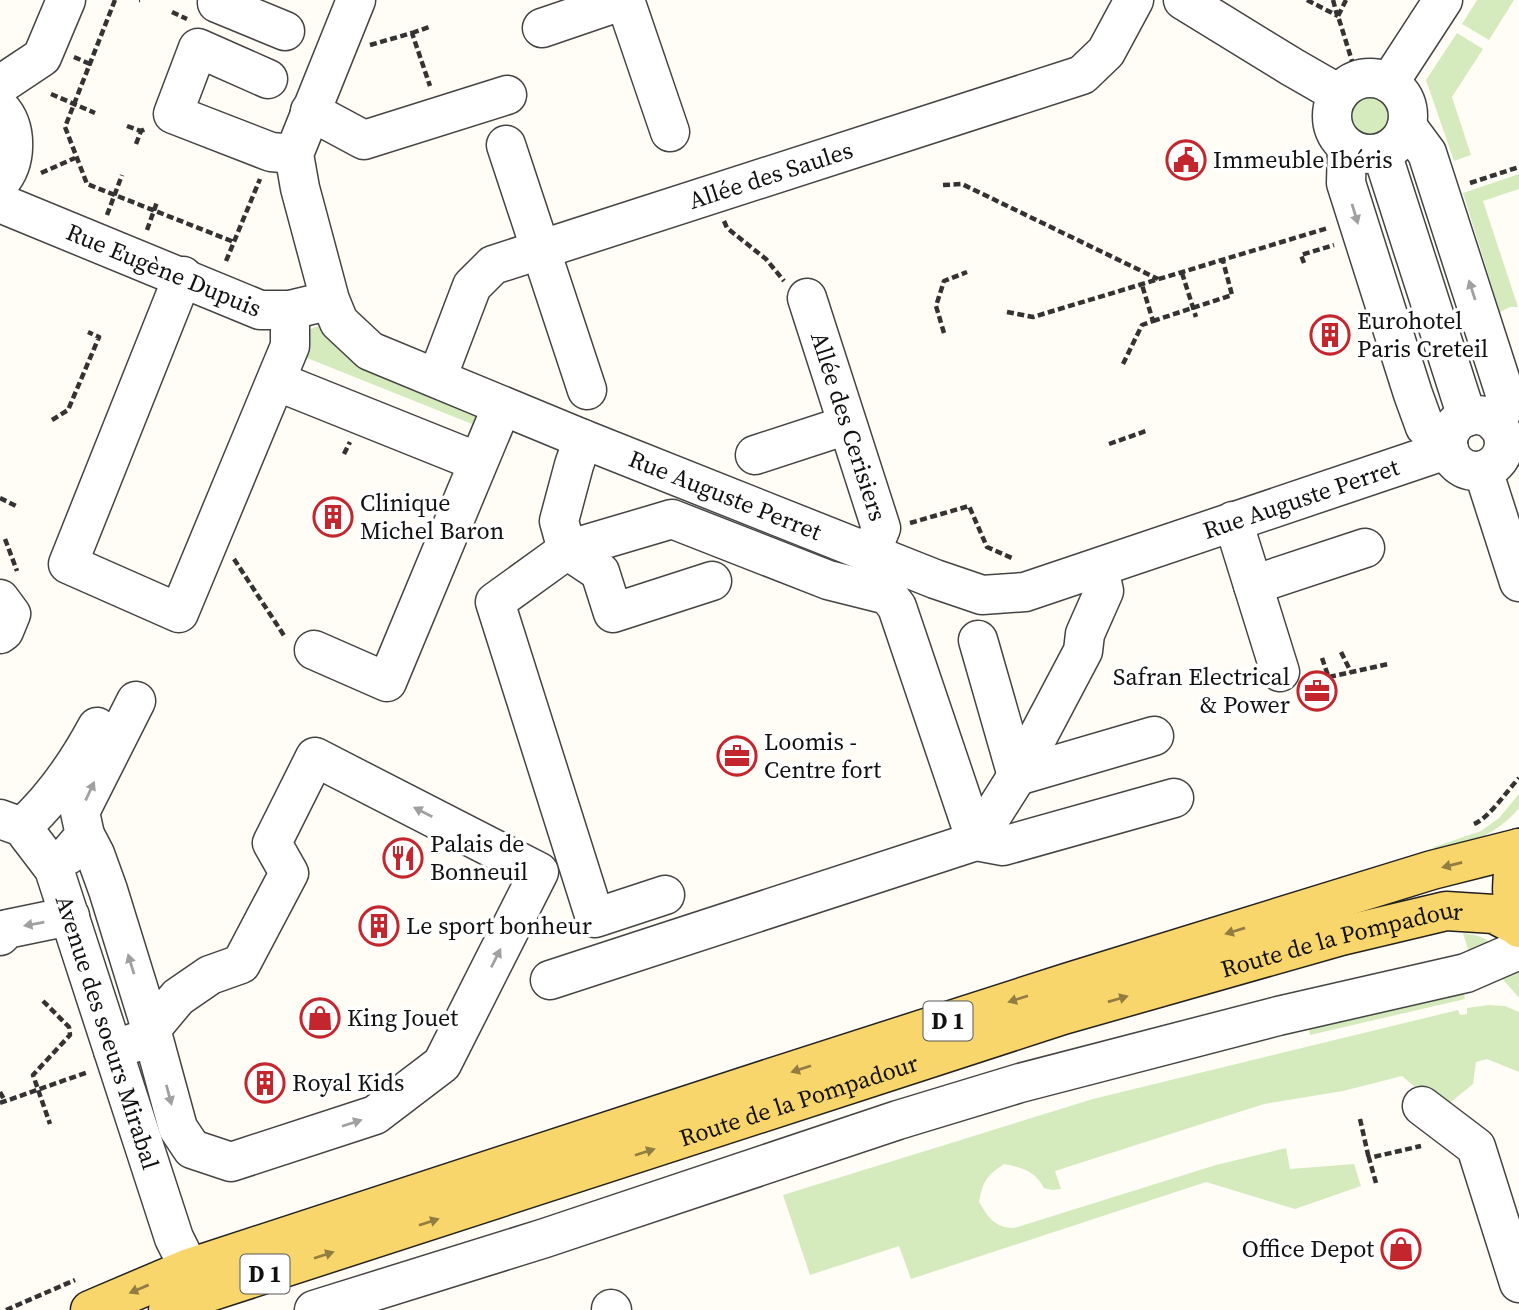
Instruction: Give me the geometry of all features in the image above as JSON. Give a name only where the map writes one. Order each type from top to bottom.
[{"type":"main road","points":[[1519,848],[1513,869],[1511,895],[1519,927]]},
{"type":"main road","name":"Route de la Pompadour","points":[[189,1268],[1069,982],[1432,870],[1519,848]]},
{"type":"main road","name":"Route de la Pompadour","points":[[168,1310],[200,1295],[1063,1015],[1341,936],[1446,911],[1494,914],[1519,927]]},
{"type":"main road","name":"D 1","points":[[90,1310],[189,1268]]},
{"type":"street","points":[[0,85],[42,57],[66,0]]},
{"type":"street","points":[[218,0],[217,3],[285,31]]},
{"type":"street","points":[[268,79],[198,48],[173,114],[282,153],[310,111],[356,0]]},
{"type":"street","points":[[542,28],[624,0],[670,132]]},
{"type":"street","name":"Allée des Saules","points":[[437,378],[472,286],[494,265],[1082,75],[1106,52],[1134,0]]},
{"type":"street","points":[[1184,0],[1292,68],[1346,77]]},
{"type":"street","points":[[1389,83],[1443,0]]},
{"type":"street","points":[[1346,77],[1347,86],[1367,78],[1389,83],[1399,90],[1406,101],[1409,114],[1379,142],[1346,183],[1425,427],[1480,433],[1502,452],[1498,460],[1483,470],[1519,582]]},
{"type":"street","points":[[1346,77],[1334,104],[1334,128],[1427,153],[1507,400],[1480,433]]},
{"type":"street","points":[[310,111],[364,140],[507,95]]},
{"type":"street","points":[[0,108],[5,113],[13,136],[13,155],[6,175],[0,182]]},
{"type":"street","points":[[506,145],[587,390]]},
{"type":"street","name":"Rue Auguste Perret","points":[[282,153],[300,188],[330,300],[339,321],[370,351],[583,439],[874,544],[905,568],[982,595],[1025,592],[1107,566],[1480,433]]},
{"type":"street","name":"Rue Eugène Dupuis","points":[[0,204],[183,276],[261,310],[290,310],[330,300]]},
{"type":"street","points":[[183,276],[68,564],[179,613],[290,346],[290,310]]},
{"type":"street","name":"Allée des Cerisiers","points":[[808,301],[881,528],[874,544]]},
{"type":"street","points":[[286,385],[478,462]]},
{"type":"street","points":[[314,650],[387,682],[502,405]]},
{"type":"street","points":[[755,455],[846,425]]},
{"type":"street","points":[[583,439],[573,465],[559,521],[567,550],[600,572],[613,613],[712,581]]},
{"type":"street","points":[[665,895],[595,918],[495,602],[567,550],[672,519],[828,580],[888,595],[897,607],[976,841]]},
{"type":"street","points":[[1233,521],[1280,672]]},
{"type":"street","points":[[1253,585],[1366,548]]},
{"type":"street","points":[[976,841],[1017,776],[1083,651],[1084,634],[1104,592],[1107,566]]},
{"type":"street","points":[[978,640],[1017,776]]},
{"type":"street","points":[[11,823],[45,806],[126,696],[80,812],[85,835],[108,890],[151,1030],[178,1128],[192,1149],[231,1162],[375,1115],[442,1064],[539,872],[315,757],[272,844],[289,873],[242,964],[210,975],[178,997],[151,1030],[142,1040],[104,1059]]},
{"type":"street","points":[[1017,776],[1154,736]]},
{"type":"street","points":[[550,980],[976,841],[1003,846],[1174,799]]},
{"type":"street","name":"Avenue des soeurs Mirabal","points":[[11,823],[54,869],[70,916],[104,1059],[135,1161],[189,1268]]},
{"type":"street","points":[[54,869],[85,835]]},
{"type":"street","points":[[0,936],[7,929],[70,916]]},
{"type":"street","points":[[314,1310],[545,1238],[1020,1083],[1278,1016],[1466,973],[1519,950]]},
{"type":"street","points":[[1422,1106],[1476,1147],[1519,1283]]},
{"type":"street","points":[[1505,1310],[1519,1306]]},
{"type":"path","points":[[115,0],[65,127],[87,184],[234,242]]},
{"type":"path","points":[[1307,0],[1338,16]]},
{"type":"path","points":[[1333,0],[1338,16],[1346,77]]},
{"type":"path","points":[[1338,16],[1346,0]]},
{"type":"path","points":[[364,47],[429,27]]},
{"type":"path","points":[[412,33],[441,117]]},
{"type":"path","points":[[51,94],[95,113]]},
{"type":"path","points":[[127,126],[141,131]]},
{"type":"path","points":[[224,265],[282,153]]},
{"type":"path","points":[[39,174],[75,158]]},
{"type":"path","points":[[1469,183],[1519,167]]},
{"type":"path","points":[[105,219],[122,175]]},
{"type":"path","points":[[943,185],[962,184],[1158,280]]},
{"type":"path","points":[[713,194],[727,228],[766,260],[801,306],[808,301]]},
{"type":"path","points":[[145,234],[157,202]]},
{"type":"path","points":[[1007,312],[1033,317],[1329,228]]},
{"type":"path","points":[[1304,263],[1301,255],[1336,244]]},
{"type":"path","points":[[1124,364],[1142,325],[1233,295],[1223,261]]},
{"type":"path","points":[[944,334],[936,306],[944,281],[967,272]]},
{"type":"path","points":[[1182,273],[1196,317]]},
{"type":"path","points":[[1142,285],[1153,321]]},
{"type":"path","points":[[52,420],[68,410],[99,337],[88,332]]},
{"type":"path","points":[[1109,444],[1146,431]]},
{"type":"path","points":[[0,498],[18,507]]},
{"type":"path","points":[[874,544],[895,526],[968,506],[987,547],[1024,564]]},
{"type":"path","points":[[230,551],[286,639],[314,650]]},
{"type":"path","points":[[1341,652],[1350,672]]},
{"type":"path","points":[[1322,658],[1334,692]]},
{"type":"path","points":[[1329,677],[1388,664]]},
{"type":"path","points":[[43,1001],[69,1027],[70,1035],[33,1075],[50,1124]]},
{"type":"path","points":[[0,1092],[2,1102],[104,1059]]},
{"type":"path","points":[[1360,1119],[1376,1183]]},
{"type":"path","points":[[1369,1160],[1463,1137]]},
{"type":"green space","points":[[1477,0],[1514,0],[1489,40],[1462,24]]},
{"type":"green space","points":[[1457,33],[1483,49],[1452,97],[1471,155],[1454,161],[1426,80]]},
{"type":"green space","points":[[1371,97],[1385,103],[1391,117],[1385,131],[1371,137],[1357,131],[1351,117],[1357,103]]},
{"type":"green space","points":[[1519,174],[1519,189],[1483,201],[1518,307],[1510,307],[1500,312],[1463,193]]},
{"type":"green space","points":[[320,325],[481,418],[470,444],[465,442],[472,424],[297,354],[306,331]]},
{"type":"green space","points":[[1519,794],[1519,808],[1502,825],[1471,842],[1437,855],[1434,847],[1481,831],[1499,818]]},
{"type":"green space","points":[[1463,933],[1481,937],[1496,947],[1470,956]]},
{"type":"green space","points":[[1519,967],[1519,998],[1500,976]]},
{"type":"green space","points":[[1462,987],[1465,999],[1310,1035],[1308,1024]]},
{"type":"green space","points":[[1505,1006],[1519,1012],[1519,1072],[1487,1059],[1476,1062],[1473,1084],[1452,1101],[1437,1106],[1402,1076],[1343,1091],[1264,1104],[1055,1171],[1061,1189],[1044,1188],[1036,1177],[1027,1171],[1004,1164],[986,1180],[979,1202],[993,1221],[1014,1228],[1216,1165],[1286,1148],[1290,1169],[1354,1164],[1361,1186],[1295,1209],[1206,1182],[911,1279],[899,1246],[810,1275],[783,1195],[1093,1099],[1458,1010],[1460,1015],[1467,1014],[1467,1008]]},
{"type":"place","name":"Immeuble Ibéris","points":[[1186,160]]},
{"type":"place","name":"Eurohotel Paris Creteil","points":[[1330,335]]},
{"type":"place","name":"Clinique Michel Baron","points":[[333,517]]},
{"type":"place","name":"Safran Electrical & Power","points":[[1317,691]]},
{"type":"place","name":"Loomis - Centre fort","points":[[737,756]]},
{"type":"place","name":"Palais de Bonneuil","points":[[403,858]]},
{"type":"place","name":"Le sport bonheur","points":[[379,926]]},
{"type":"place","name":"King Jouet","points":[[320,1018]]},
{"type":"place","name":"Royal Kids","points":[[265,1083]]},
{"type":"place","name":"Office Depot","points":[[1401,1249]]}]
